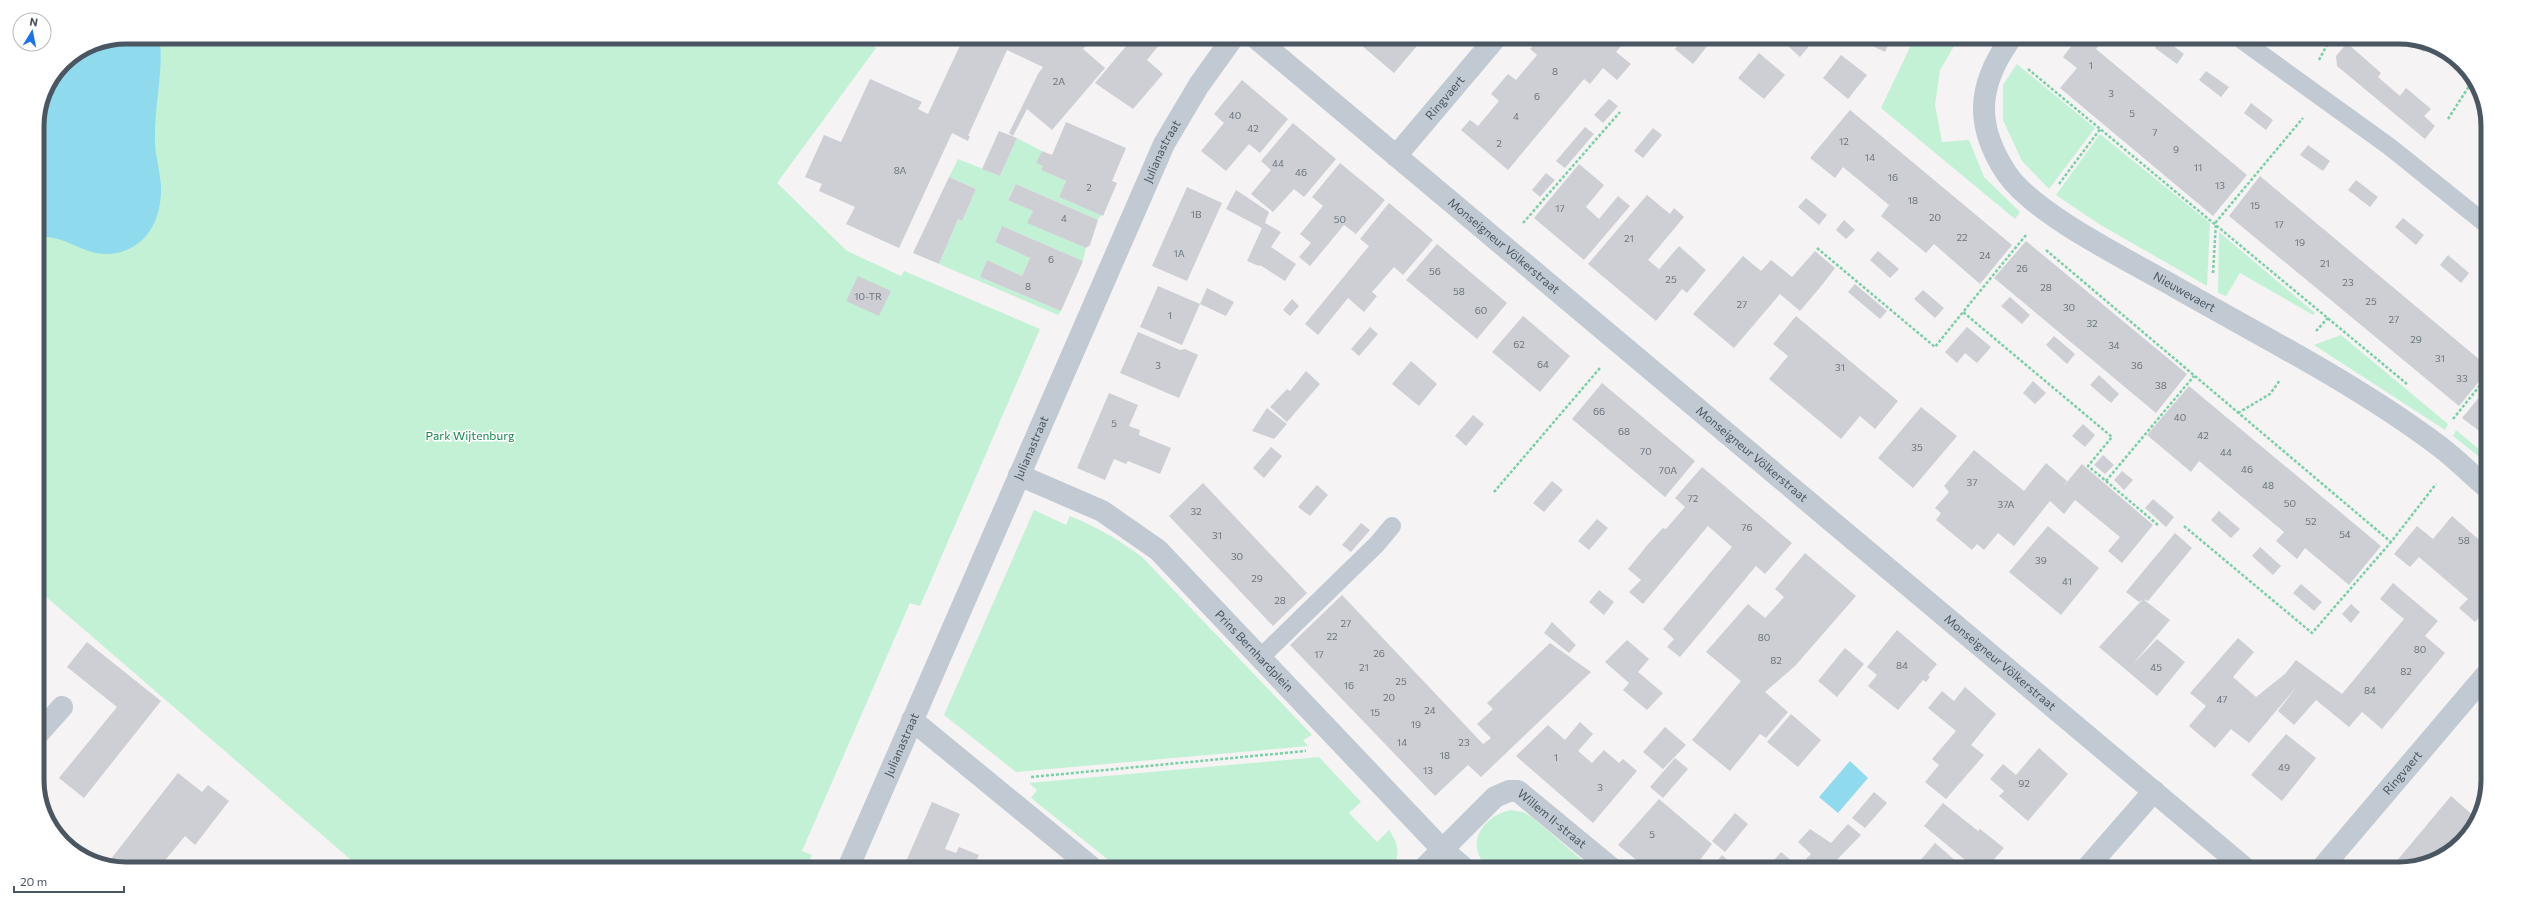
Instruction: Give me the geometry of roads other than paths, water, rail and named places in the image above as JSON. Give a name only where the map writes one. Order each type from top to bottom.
[{"type":"street","name":"Julianastraat","points":[[851,862],[1164,144],[1199,85],[1228,44]]},
{"type":"street","name":"Monseigneur Völkerstraat","points":[[1263,44],[2238,862]]},
{"type":"street","name":"Ringvaert","points":[[1396,156],[1491,44]]},
{"type":"street","name":"Nieuwevaert","points":[[2007,45],[1988,79],[1984,95],[1983,114],[1994,151],[2008,175],[2042,207],[2087,236],[2368,398],[2440,446],[2481,483]]},
{"type":"street","name":"Prins Bernhardplein","points":[[1019,475],[1102,511],[1158,550],[1442,848]]},
{"type":"street","name":"Ringvaert","points":[[2328,862],[2481,681]]},
{"type":"street","points":[[44,727],[62,707]]},
{"type":"street","points":[[912,720],[1085,862]]},
{"type":"street","name":"Willem II-straat","points":[[1442,848],[1495,797],[1509,791],[1518,791],[1604,862]]},
{"type":"street","points":[[2093,862],[2154,791]]},
{"type":"street","points":[[1429,862],[1442,848],[1457,862]]},
{"type":"lane","points":[[2248,44],[2390,147],[2481,220]]},
{"type":"lane","points":[[1260,658],[1377,544],[1392,526]]},
{"type":"water","points":[[120,44],[160,44],[161,53],[155,123],[155,141],[161,197],[156,219],[145,237],[138,244],[117,253],[101,254],[58,239],[44,236],[44,126],[50,94],[58,80],[72,64],[94,50]]},
{"type":"water","points":[[1850,761],[1868,778],[1838,813],[1819,797]]},
{"type":"park label","name":"Park Wijtenburg","points":[[470,436]]}]
